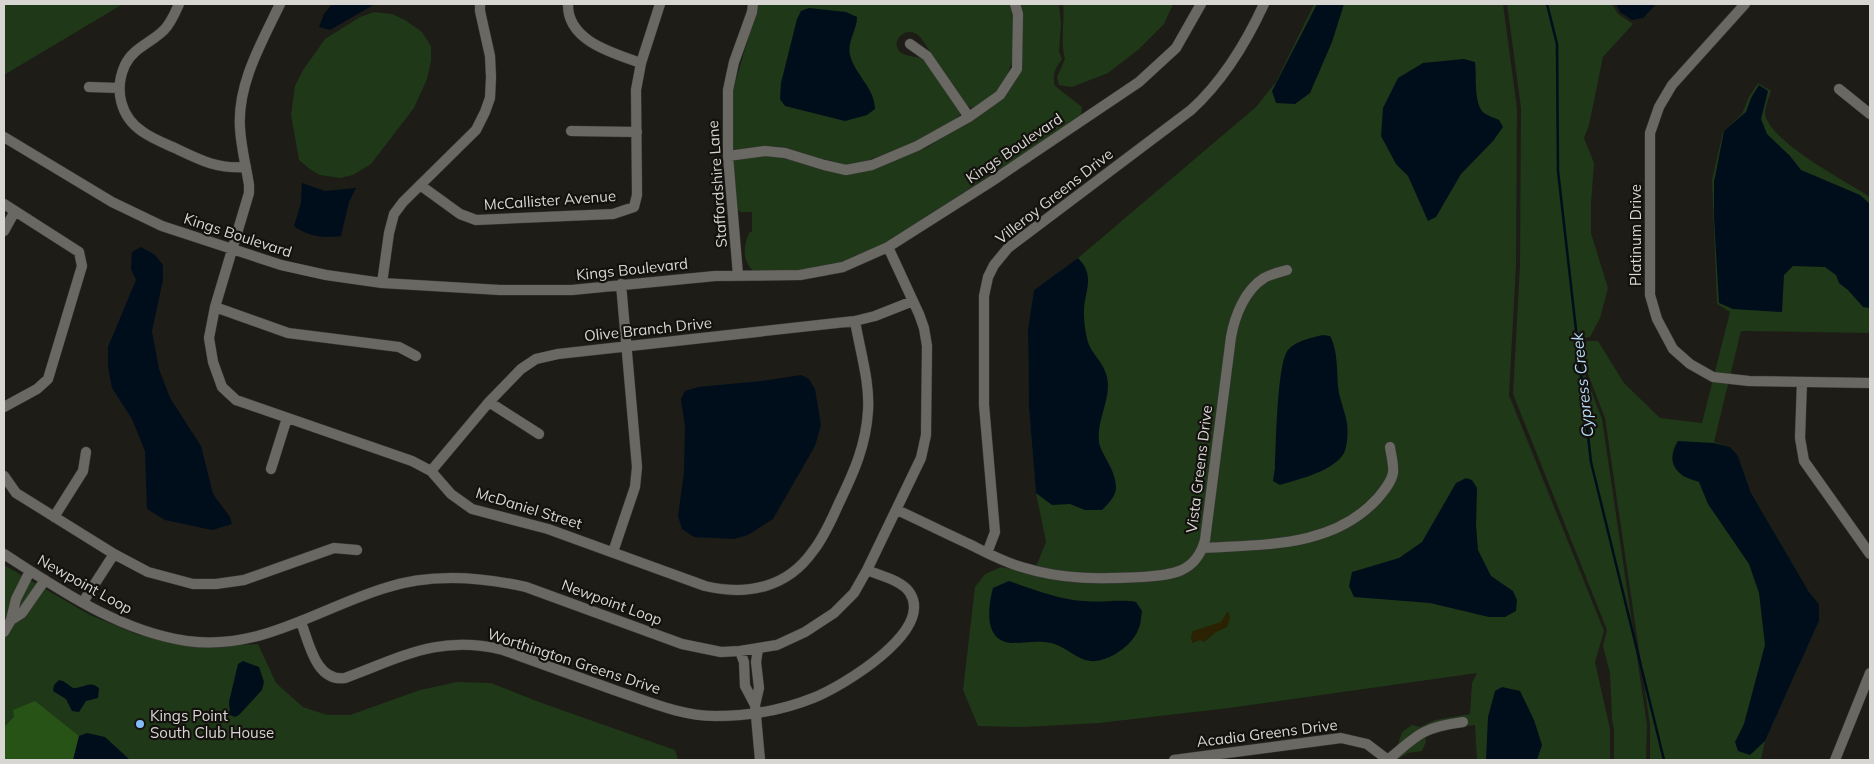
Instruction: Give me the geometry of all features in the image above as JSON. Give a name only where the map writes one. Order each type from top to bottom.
[{"type":"street","points":[[179,4],[166,28],[130,56],[122,72],[119,88],[120,101],[132,124],[144,133],[215,165],[232,168],[246,167]]},
{"type":"street","name":"McDaniel Street","points":[[280,4],[248,75],[242,95],[240,128],[249,193],[215,307],[209,338],[213,362],[222,387],[236,400],[412,461],[431,471],[450,494],[472,509],[548,529],[705,586],[744,591],[761,588],[783,578],[801,566],[813,552],[823,535],[856,467],[864,440],[868,395],[855,322]]},
{"type":"street","points":[[382,283],[389,233],[394,214],[403,202],[476,130],[490,98],[490,56],[480,4]]},
{"type":"street","points":[[568,4],[568,14],[578,31],[600,48],[641,64]]},
{"type":"street","name":"McCallister Avenue","points":[[420,185],[460,214],[476,220],[613,214],[634,207],[637,195],[636,90],[641,64],[660,4]]},
{"type":"street","name":"Staffordshire Lane","points":[[738,275],[728,156],[728,90],[734,62],[752,12],[753,4]]},
{"type":"street","points":[[728,156],[765,151],[785,153],[824,166],[846,170],[872,165],[915,147],[969,117],[1000,95],[1017,69],[1018,14],[1015,4]]},
{"type":"street","name":"Kings Boulevard","points":[[4,137],[112,202],[162,226],[233,251],[281,265],[326,275],[382,283],[500,290],[572,290],[696,277],[800,275],[828,271],[861,260],[888,247],[992,181],[1139,82],[1176,48],[1201,4]]},
{"type":"street","name":"Villeroy Greens Drive","points":[[987,553],[994,532],[984,405],[983,305],[986,285],[994,265],[1008,248],[1198,104],[1228,69],[1264,4]]},
{"type":"street","name":"Platinum Drive","points":[[1746,4],[1672,85],[1659,107],[1650,133],[1650,295],[1657,319],[1673,349],[1690,364],[1713,376],[1749,381],[1870,383]]},
{"type":"street","points":[[910,44],[927,56],[969,117]]},
{"type":"street","points":[[90,87],[119,88]]},
{"type":"street","points":[[1839,89],[1870,114]]},
{"type":"street","points":[[571,131],[637,132]]},
{"type":"street","points":[[4,204],[78,252],[82,266],[48,379],[37,389],[4,407]]},
{"type":"street","points":[[4,231],[16,211]]},
{"type":"street","name":"Newpoint Loop","points":[[4,554],[45,580],[126,625],[166,637],[188,641],[216,642],[263,636],[301,622],[360,596],[387,587],[446,578],[502,582],[526,587],[682,644],[721,652],[758,649],[777,645],[805,632],[834,613],[854,593],[897,510],[921,458],[926,435],[926,346],[924,328],[888,247]]},
{"type":"street","name":"Vista Greens Drive","points":[[897,510],[1007,563],[1049,574],[1083,579],[1107,579],[1173,574],[1191,564],[1203,548],[1207,532],[1231,337],[1235,318],[1245,299],[1260,282],[1270,275],[1287,270]]},
{"type":"street","points":[[613,552],[635,487],[637,467],[621,284]]},
{"type":"street","name":"Olive Branch Drive","points":[[431,471],[489,402],[521,369],[536,359],[558,354],[626,346],[855,322],[913,300]]},
{"type":"street","points":[[215,307],[288,333],[399,347],[416,356]]},
{"type":"street","points":[[1802,382],[1800,438],[1804,461],[1870,554]]},
{"type":"street","points":[[489,402],[539,434]]},
{"type":"street","points":[[270,469],[287,418]]},
{"type":"street","points":[[1203,548],[1304,540],[1344,525],[1372,504],[1391,481],[1393,469],[1390,447]]},
{"type":"street","points":[[54,517],[83,471],[86,452]]},
{"type":"street","points":[[4,476],[16,493],[114,554],[148,572],[193,584],[216,584],[244,580],[334,548],[357,550]]},
{"type":"street","points":[[83,602],[114,554]]},
{"type":"street","name":"Worthington Greens Drive","points":[[301,622],[319,667],[324,673],[336,678],[345,678],[424,648],[453,644],[477,644],[502,650],[675,710],[705,716],[804,701],[840,684],[878,659],[907,627],[913,616],[914,604],[910,592],[898,583],[867,570]]},
{"type":"street","points":[[4,632],[11,620],[16,599],[30,571]]},
{"type":"street","points":[[11,620],[22,613],[45,580]]},
{"type":"street","points":[[758,649],[756,662],[759,688],[755,709],[760,760]]},
{"type":"street","points":[[740,651],[744,662],[745,686],[755,709]]},
{"type":"street","points":[[1835,760],[1870,673]]},
{"type":"street","points":[[1388,760],[1423,731],[1436,726],[1463,722]]},
{"type":"street","name":"Acadia Greens Drive","points":[[1174,760],[1341,738],[1366,744],[1388,760]]},
{"type":"green space","points":[[4,4],[123,4],[4,75]]},
{"type":"green space","points":[[758,4],[1012,4],[1014,43],[1011,65],[998,90],[982,103],[971,108],[966,105],[921,38],[911,32],[906,33],[897,42],[899,51],[926,60],[960,110],[960,115],[935,134],[859,164],[845,165],[834,163],[782,147],[767,146],[732,150],[732,94]]},
{"type":"green space","points":[[1020,4],[1059,4],[1061,23],[1059,51],[1062,59],[1055,72],[1054,82],[1055,86],[1082,107],[1081,116],[874,251],[833,265],[793,271],[754,271],[750,267],[747,263],[745,248],[749,233],[752,231],[752,212],[741,212],[736,209],[733,158],[775,155],[836,171],[892,161],[928,147],[985,109],[1020,58],[1023,25]]},
{"type":"green space","points":[[1063,4],[1173,4],[1164,24],[1139,49],[1108,73],[1072,87],[1059,85],[1057,77],[1065,59]]},
{"type":"green space","points":[[1314,4],[1503,4],[1517,108],[1516,265],[1509,395],[1604,631],[1595,662],[1610,729],[1610,760],[1477,760],[1475,725],[1441,729],[1425,734],[1426,742],[1422,751],[1408,753],[1397,760],[1381,760],[1398,744],[1402,732],[1412,725],[1420,727],[1435,720],[1470,714],[1472,683],[1477,673],[1229,708],[1099,723],[1023,727],[978,726],[963,690],[975,587],[985,574],[1001,567],[1033,574],[1046,542],[1036,493],[1029,408],[1028,329],[1034,290],[1078,258],[1256,107],[1276,82]]},
{"type":"green space","points":[[1507,4],[1612,4],[1618,14],[1633,24],[1603,57],[1589,125],[1584,138],[1594,163],[1591,233],[1608,288],[1600,318],[1590,337],[1585,338],[1576,351],[1602,419],[1647,725],[1646,760],[1614,760],[1610,673],[1603,646],[1607,630],[1513,394],[1520,265],[1521,108]]},
{"type":"green space","points":[[374,12],[392,14],[405,20],[422,32],[431,46],[431,61],[427,79],[414,108],[371,164],[353,175],[340,178],[320,175],[299,160],[291,115],[295,86],[303,70],[325,39],[360,17]]},
{"type":"green space","points":[[1758,83],[1771,91],[1765,114],[1770,125],[1780,137],[1810,160],[1870,197],[1870,333],[1741,331],[1714,442],[1730,447],[1738,456],[1751,493],[1809,592],[1819,604],[1819,621],[1765,741],[1761,760],[1650,760],[1650,725],[1605,418],[1579,351],[1587,341],[1598,341],[1624,383],[1660,418],[1702,423],[1730,312],[1717,304],[1712,180],[1723,132],[1742,114],[1749,97]]},
{"type":"green space","points":[[4,565],[90,615],[139,635],[209,646],[258,644],[276,683],[303,707],[327,715],[350,715],[420,690],[457,682],[491,683],[675,750],[678,760],[4,760]]},
{"type":"green space","points":[[35,701],[79,736],[73,760],[4,760],[4,727],[14,717],[13,710]]},
{"type":"sand","points":[[1227,612],[1230,618],[1227,627],[1216,632],[1204,642],[1200,640],[1192,643],[1193,631],[1221,622]]},
{"type":"water","points":[[332,4],[375,4],[330,30],[319,27],[324,14]]},
{"type":"water","points":[[1317,4],[1344,4],[1332,42],[1310,93],[1295,104],[1276,103],[1272,91]]},
{"type":"water","points":[[1616,4],[1656,4],[1643,18],[1632,20],[1620,12]]},
{"type":"water","points":[[809,8],[846,12],[857,17],[849,50],[856,69],[874,101],[875,109],[867,115],[845,121],[785,106],[780,99],[781,83],[797,19],[801,11]]},
{"type":"water","points":[[1464,59],[1475,62],[1477,96],[1481,109],[1484,113],[1499,120],[1503,127],[1493,141],[1461,174],[1436,217],[1428,221],[1408,176],[1396,164],[1381,136],[1383,108],[1398,78],[1423,63]]},
{"type":"water","points":[[1759,85],[1768,91],[1761,119],[1767,134],[1790,156],[1801,170],[1860,195],[1870,204],[1870,308],[1863,307],[1839,283],[1836,275],[1825,267],[1793,266],[1784,275],[1782,312],[1733,309],[1719,303],[1714,182],[1724,131],[1746,112],[1751,98]]},
{"type":"water","points":[[302,183],[325,191],[356,188],[349,202],[341,236],[316,236],[294,226],[301,203]]},
{"type":"water","points":[[141,247],[155,255],[163,265],[163,280],[152,331],[159,369],[170,398],[201,446],[213,494],[230,517],[232,524],[212,530],[165,520],[147,509],[145,451],[132,419],[112,388],[108,367],[108,347],[136,280],[131,269],[132,252]]},
{"type":"water","points":[[1078,258],[1084,265],[1088,278],[1084,307],[1087,338],[1089,345],[1105,371],[1108,389],[1100,424],[1099,442],[1114,475],[1116,491],[1102,510],[1085,510],[1070,504],[1052,505],[1036,493],[1029,408],[1028,329],[1034,290]]},
{"type":"water","points":[[1323,335],[1330,336],[1335,349],[1339,393],[1347,423],[1344,453],[1337,462],[1322,471],[1280,485],[1273,481],[1279,388],[1284,358],[1288,350],[1296,344]]},
{"type":"water","points":[[801,375],[809,379],[815,389],[821,425],[815,446],[773,519],[748,535],[734,539],[694,537],[682,529],[678,516],[684,473],[685,426],[681,399],[685,391],[698,387]]},
{"type":"water","points":[[1678,441],[1714,443],[1730,447],[1738,456],[1751,493],[1809,592],[1819,604],[1819,621],[1765,741],[1750,755],[1738,751],[1735,742],[1744,724],[1765,645],[1759,593],[1749,564],[1708,504],[1699,482],[1687,478],[1674,467],[1672,458]]},
{"type":"water","points":[[1466,478],[1472,480],[1477,488],[1476,525],[1478,550],[1491,576],[1513,591],[1517,600],[1516,611],[1505,617],[1489,617],[1430,603],[1354,597],[1349,586],[1352,572],[1399,558],[1422,542],[1456,483]]},
{"type":"water","points":[[1009,581],[1066,599],[1136,602],[1142,611],[1139,628],[1130,643],[1116,654],[1108,658],[1092,661],[1085,660],[1051,643],[1013,643],[1003,641],[992,630],[989,613],[993,588]]},
{"type":"water","points":[[243,661],[259,667],[264,682],[262,690],[235,717],[230,715],[229,702],[238,664]]},
{"type":"water","points":[[59,680],[73,688],[90,684],[96,686],[99,688],[98,698],[86,701],[79,712],[72,711],[66,699],[53,691],[54,685]]},
{"type":"water","points":[[1502,687],[1520,691],[1534,720],[1542,745],[1537,760],[1486,760],[1488,717],[1495,691]]},
{"type":"water","points":[[87,733],[105,737],[130,760],[73,760],[79,736]]},
{"type":"waterway","name":"Cypress Creek","points":[[1547,4],[1557,44],[1558,171],[1591,462],[1664,760]]},
{"type":"place","name":"Kings Point South Club House","points":[[140,724]]}]
